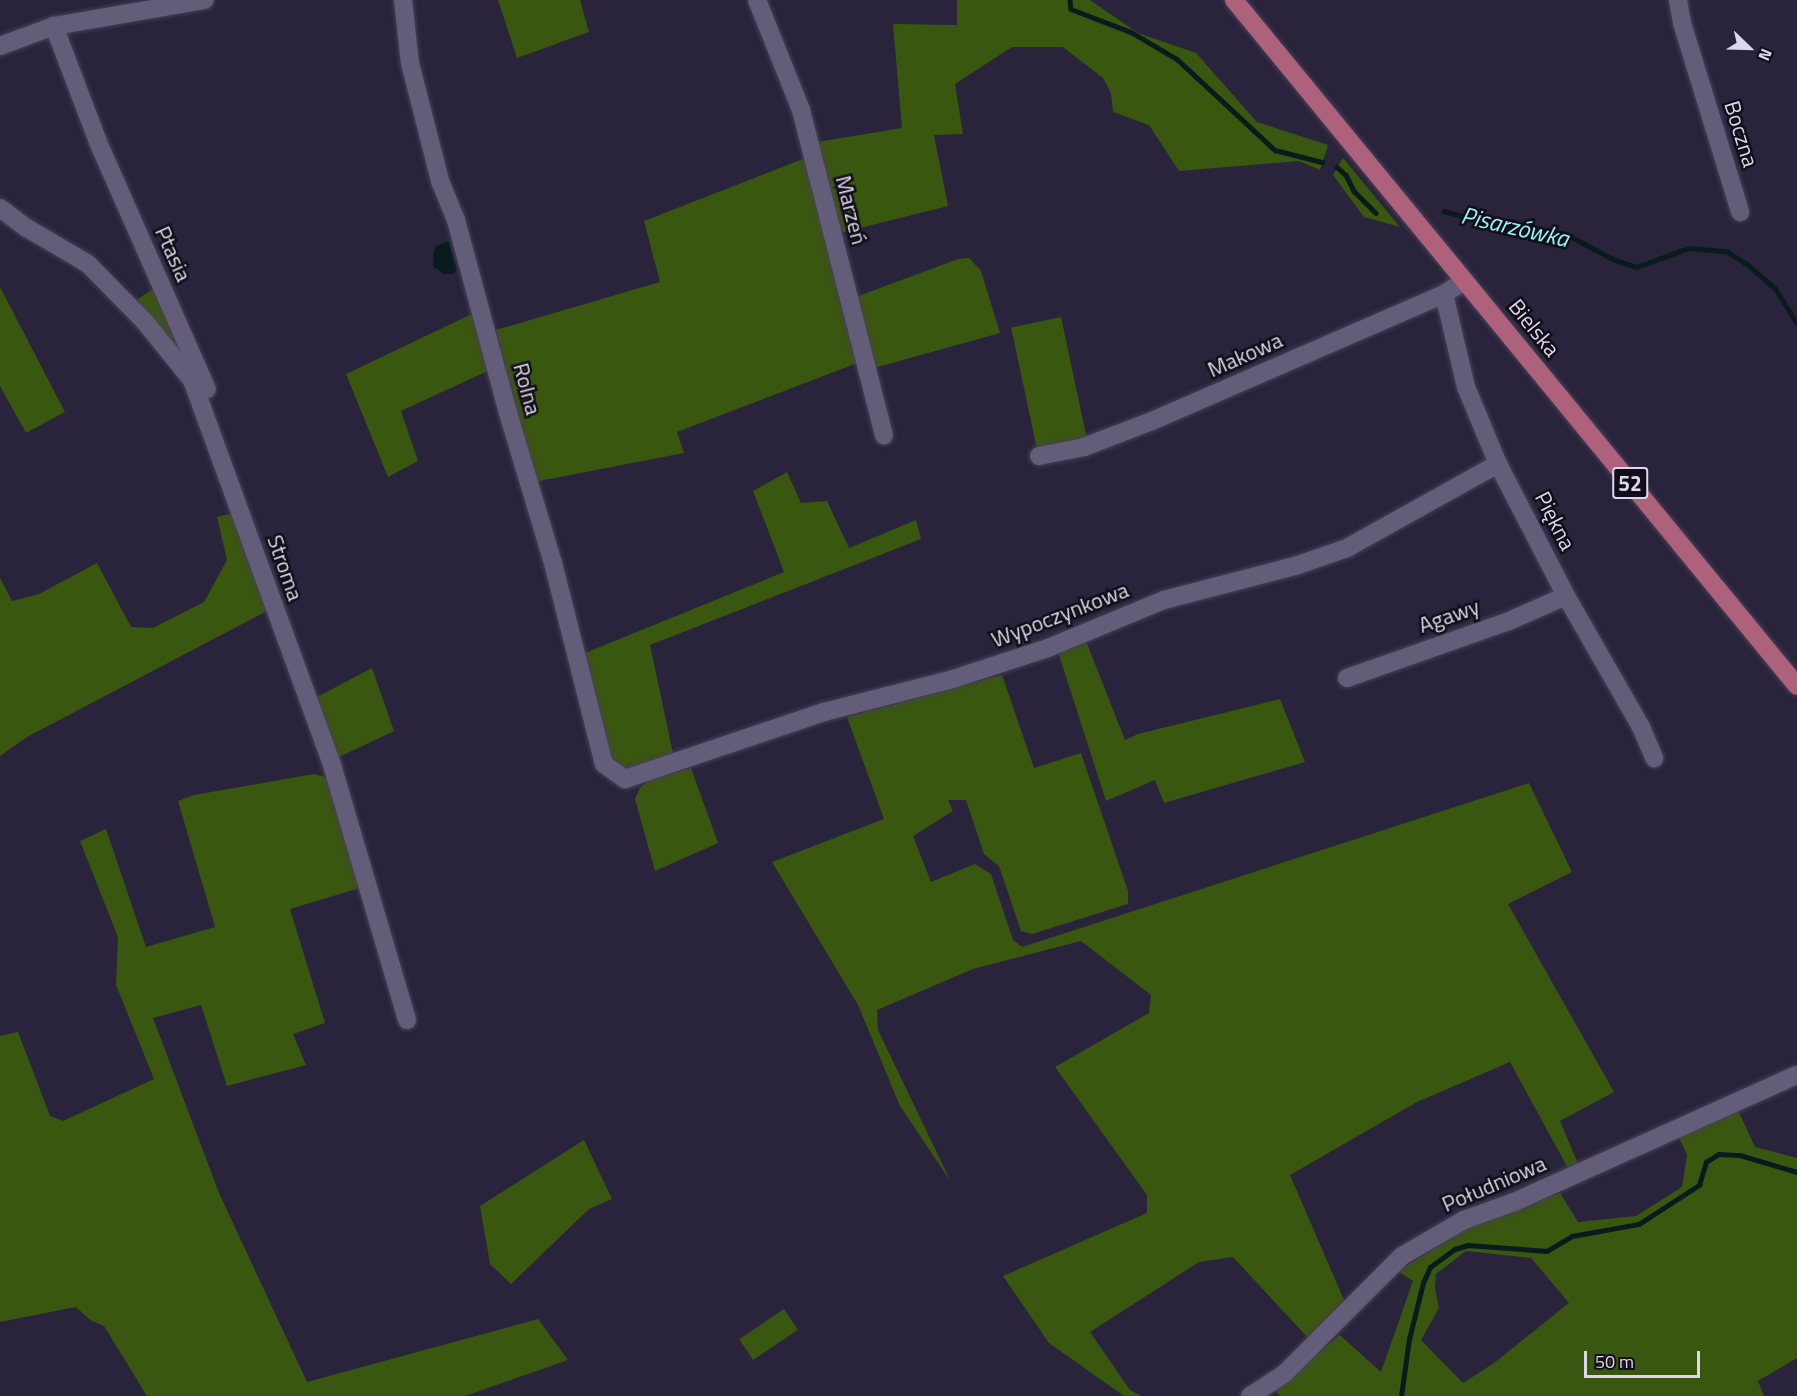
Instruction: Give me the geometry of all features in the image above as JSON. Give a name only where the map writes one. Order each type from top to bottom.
[{"type":"main road","name":"Bielska","points":[[1234,0],[1797,686]]},
{"type":"street","points":[[0,46],[54,26],[205,0]]},
{"type":"street","name":"Rolna","points":[[403,0],[410,63],[438,172],[456,220],[508,413],[553,562],[604,764],[626,778]]},
{"type":"street","name":"Marzeń","points":[[757,0],[801,110],[884,436]]},
{"type":"street","name":"Boczna","points":[[1678,0],[1740,213]]},
{"type":"street","name":"Ptasia","points":[[54,26],[98,142],[207,389],[249,502]]},
{"type":"street","name":"Stroma","points":[[0,208],[27,228],[88,264],[145,322],[192,381],[332,765],[407,1020]]},
{"type":"street","name":"Makowa","points":[[1039,456],[1084,447],[1152,421],[1444,294],[1464,281]]},
{"type":"street","name":"Piękna","points":[[1444,294],[1466,387],[1498,464],[1566,596],[1641,727],[1654,758]]},
{"type":"street","name":"Wypoczynkowa","points":[[626,778],[824,712],[953,679],[1048,648],[1164,600],[1298,565],[1347,548],[1498,464]]},
{"type":"street","name":"Agawy","points":[[1347,678],[1509,621],[1566,596]]},
{"type":"street","name":"Południowa","points":[[1250,1396],[1284,1374],[1402,1256],[1464,1220],[1514,1202],[1797,1075]]},
{"type":"green space","points":[[498,0],[580,0],[589,32],[517,58]]},
{"type":"green space","points":[[957,0],[1090,0],[1138,33],[1196,53],[1257,122],[1328,145],[1320,170],[1299,161],[1179,171],[1149,125],[1113,112],[1111,93],[1103,78],[1063,47],[1012,47],[955,84],[963,134],[934,135],[948,206],[840,233],[817,142],[902,128],[893,24],[957,25]]},
{"type":"green space","points":[[808,157],[860,362],[677,432],[684,453],[534,482],[496,330],[660,282],[644,221]]},
{"type":"green space","points":[[1343,158],[1400,227],[1364,217],[1333,175]]},
{"type":"green space","points":[[969,258],[981,271],[1000,333],[874,368],[853,298],[958,259]]},
{"type":"green space","points":[[0,287],[65,412],[26,433],[0,386]]},
{"type":"green space","points":[[156,287],[187,364],[135,301]]},
{"type":"green space","points":[[476,312],[492,369],[401,411],[418,461],[388,477],[346,374]]},
{"type":"green space","points":[[1061,317],[1087,441],[1038,452],[1011,328]]},
{"type":"green space","points":[[787,472],[801,503],[827,501],[849,548],[916,520],[921,539],[650,645],[674,758],[624,770],[610,758],[585,653],[784,572],[753,491]]},
{"type":"green space","points":[[233,513],[267,611],[27,737],[0,756],[0,578],[12,601],[39,594],[97,563],[131,627],[153,628],[204,602],[227,560],[217,517]]},
{"type":"green space","points":[[1086,641],[1125,740],[1138,734],[1280,699],[1305,762],[1164,803],[1155,780],[1106,801],[1058,652]]},
{"type":"green space","points":[[372,668],[394,731],[339,757],[330,750],[317,697]]},
{"type":"green space","points":[[1002,675],[1034,768],[1081,753],[1128,891],[1128,904],[1032,934],[1021,931],[999,866],[984,854],[966,800],[948,800],[953,811],[913,836],[931,882],[975,864],[991,874],[1013,940],[1022,947],[1529,783],[1572,872],[1508,904],[1614,1092],[1560,1121],[1579,1166],[1569,1170],[1510,1062],[1417,1102],[1290,1175],[1344,1300],[1309,1339],[1233,1257],[1199,1262],[1090,1332],[1130,1390],[1141,1396],[1124,1396],[1049,1343],[1003,1276],[1147,1213],[1147,1195],[1055,1067],[1149,1013],[1151,995],[1081,941],[973,969],[877,1010],[878,1030],[951,1182],[900,1106],[858,1005],[772,862],[884,819],[847,717]]},
{"type":"green space","points":[[691,768],[718,843],[655,871],[635,799],[640,788],[649,780]]},
{"type":"green space","points":[[314,774],[332,779],[363,887],[290,909],[325,1023],[293,1034],[306,1065],[227,1086],[201,1005],[153,1018],[219,1193],[307,1382],[538,1319],[568,1360],[465,1396],[147,1396],[104,1326],[90,1320],[76,1307],[0,1322],[0,1036],[18,1032],[50,1116],[63,1121],[154,1079],[116,985],[118,937],[80,841],[106,829],[146,947],[215,927],[178,801],[194,795]]},
{"type":"green space","points":[[1738,1110],[1755,1147],[1797,1158],[1797,1358],[1758,1381],[1764,1396],[1280,1396],[1274,1388],[1340,1335],[1381,1372],[1413,1281],[1398,1271],[1466,1229],[1560,1193],[1578,1222],[1636,1216],[1682,1187],[1687,1155],[1678,1135]],"holes":[[[1466,1251],[1531,1258],[1569,1303],[1494,1363],[1463,1383],[1421,1340],[1439,1308],[1435,1288],[1436,1274]]]},
{"type":"green space","points":[[584,1140],[612,1199],[589,1209],[511,1284],[490,1264],[480,1206]]},
{"type":"green space","points":[[784,1309],[798,1330],[753,1360],[739,1339]]},
{"type":"shaded area","points":[[449,241],[457,270],[453,274],[444,274],[433,266],[434,252],[436,246]]},
{"type":"waterway","name":"Pisarzówka","points":[[1070,0],[1071,9],[1131,32],[1177,59],[1275,150],[1322,162]]},
{"type":"waterway","name":"Pisarzówka","points":[[1337,167],[1346,175],[1354,191],[1376,213]]},
{"type":"waterway","name":"Pisarzówka","points":[[1444,211],[1488,223],[1566,234],[1615,260],[1637,267],[1688,248],[1726,251],[1747,264],[1775,288],[1797,323]]},
{"type":"waterway","points":[[1401,1396],[1409,1339],[1423,1283],[1430,1267],[1455,1249],[1468,1245],[1547,1251],[1572,1236],[1639,1224],[1699,1185],[1706,1162],[1719,1154],[1740,1155],[1797,1172]]}]
